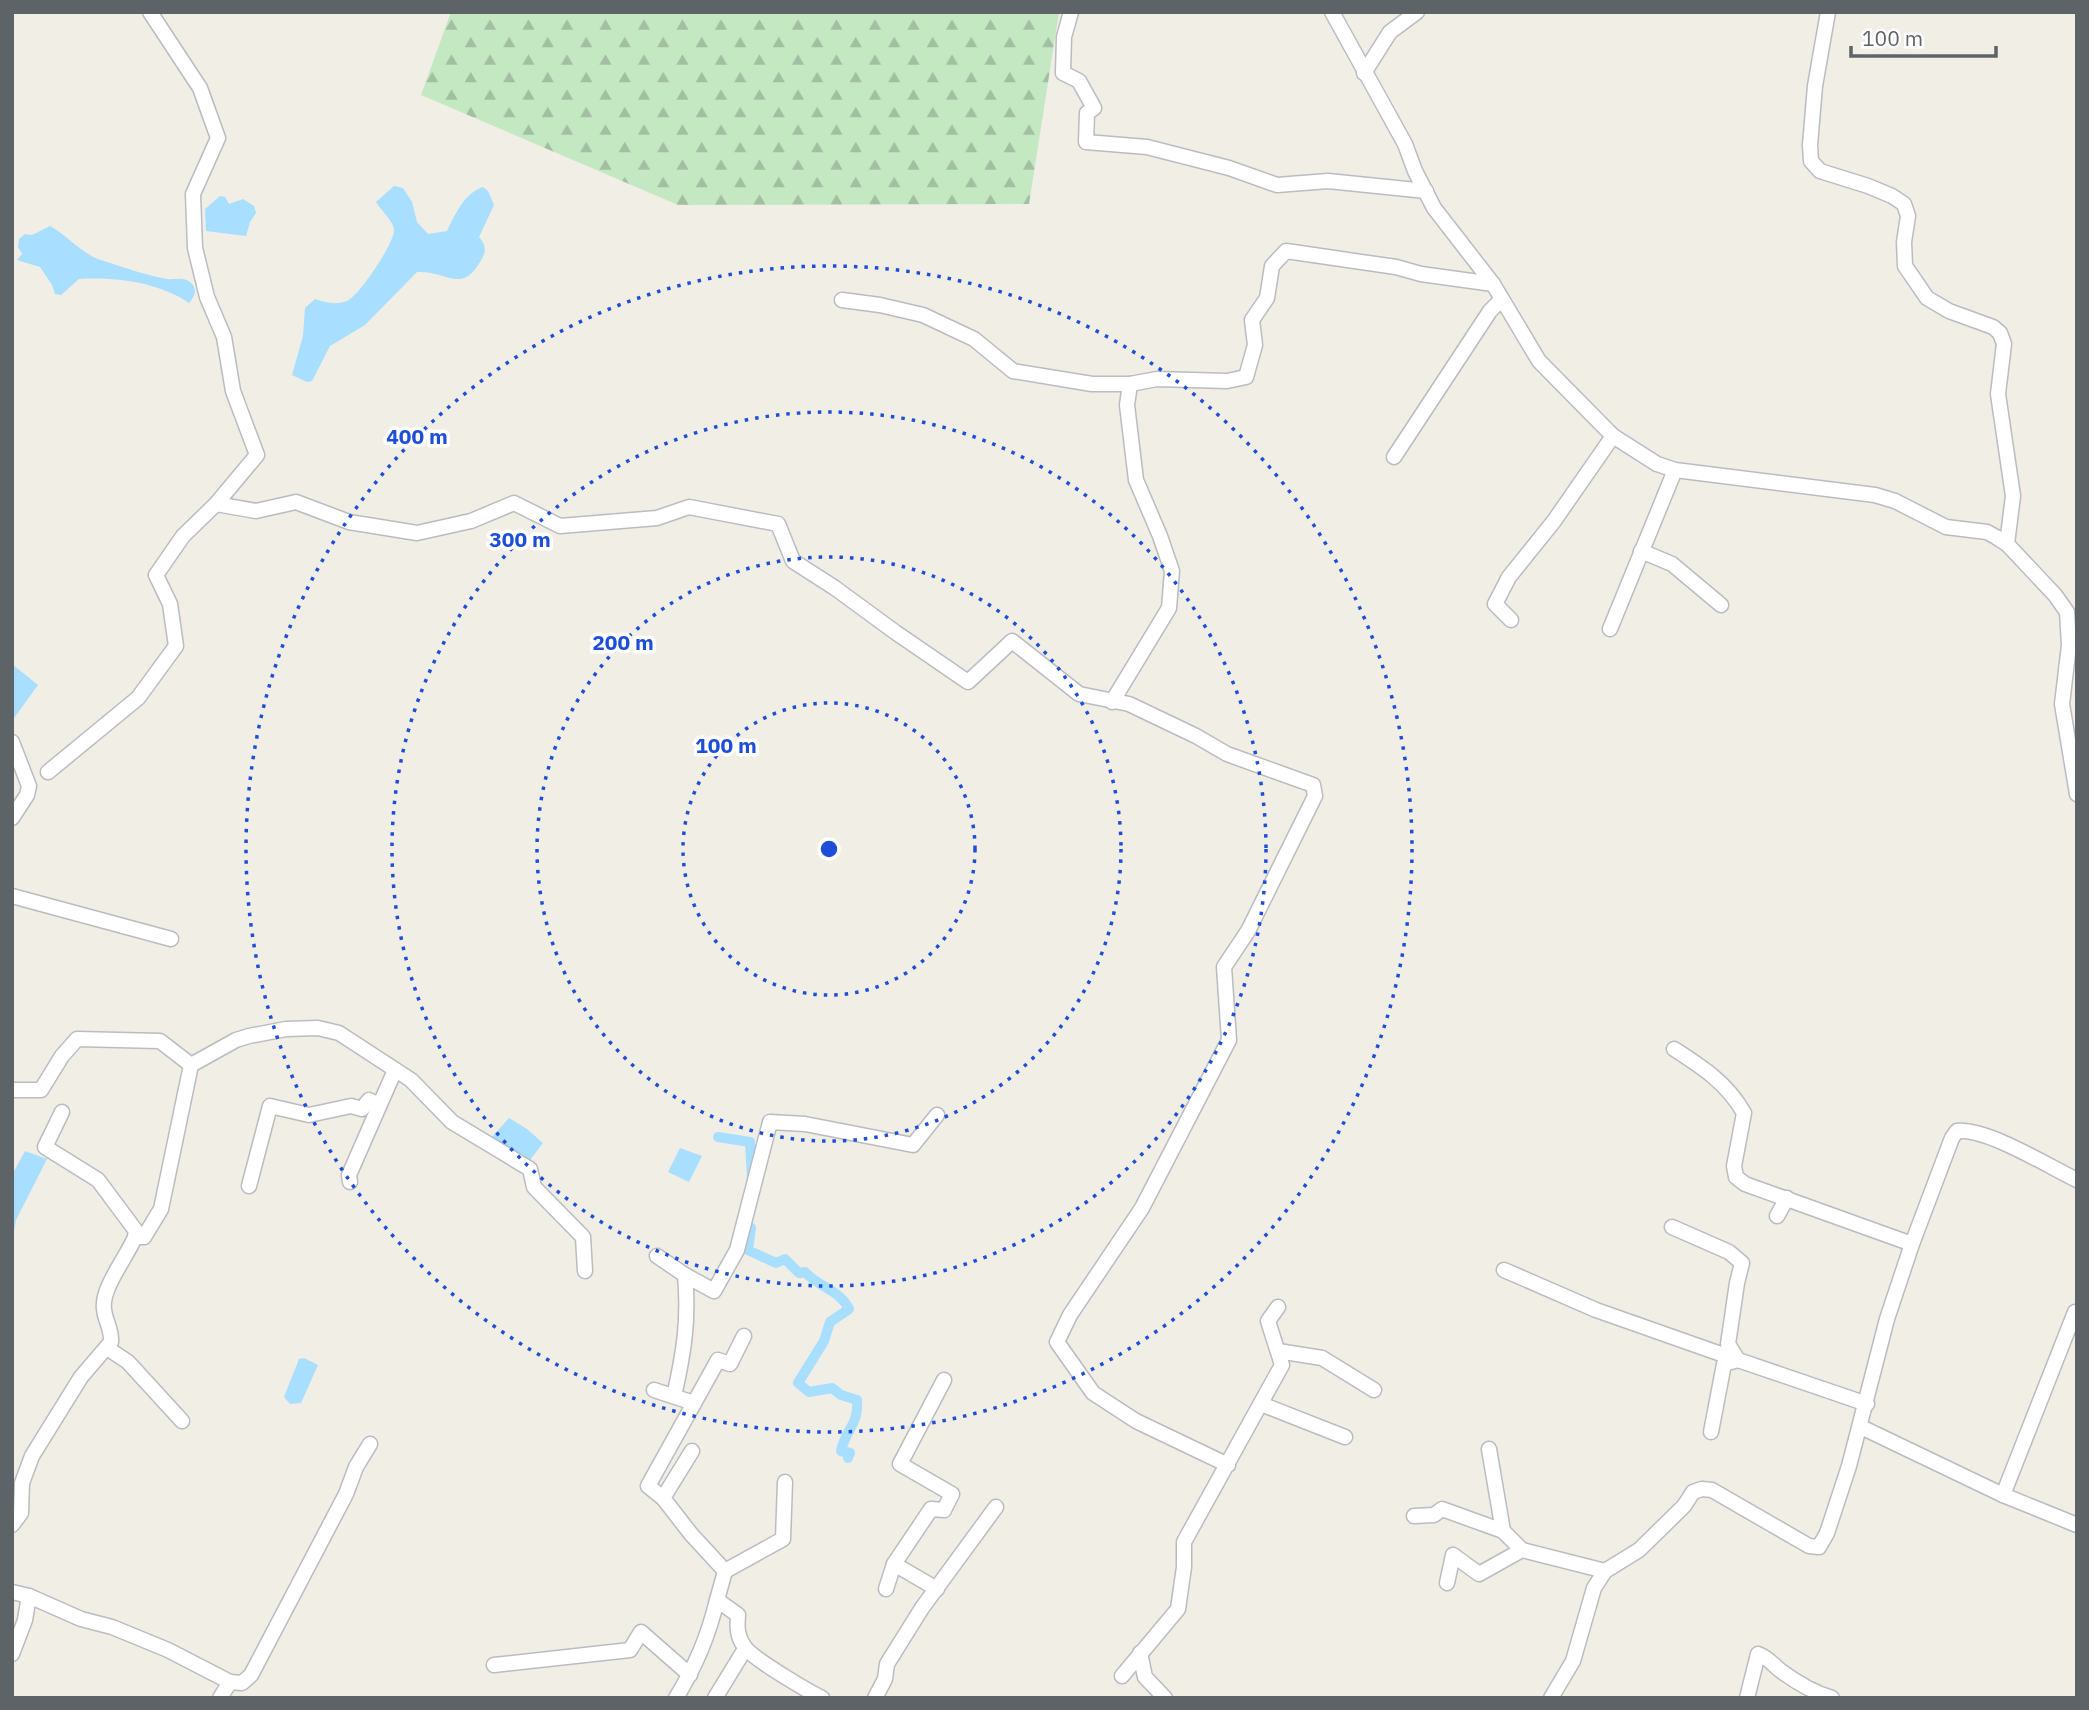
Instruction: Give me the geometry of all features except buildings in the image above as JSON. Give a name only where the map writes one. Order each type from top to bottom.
[{"type":"street","points":[[48,772],[138,698],[176,646],[170,604],[156,575],[183,536],[216,505],[257,455],[233,391],[224,337],[207,297],[195,248],[193,194],[218,138],[200,88],[150,12]]},
{"type":"street","points":[[1071,12],[1064,37],[1063,73],[1079,80],[1094,108],[1087,113],[1086,142],[1147,147],[1229,168],[1277,185],[1328,181],[1426,191]]},
{"type":"street","points":[[1332,12],[1405,144],[1434,208],[1493,284],[1539,362],[1613,436],[1657,464],[1675,470],[1875,495],[1895,501],[1946,527],[1987,532],[2007,544],[2055,595],[2067,612],[2073,645],[2062,704],[2073,752],[2077,794]]},
{"type":"street","points":[[1364,74],[1390,32],[1417,12]]},
{"type":"street","points":[[1828,12],[1815,86],[1811,161],[1820,171],[1868,186],[1904,204],[1908,216],[1905,266],[1927,298],[1949,311],[1993,327],[2000,333],[2004,345],[1998,394],[2013,496],[2007,544]]},
{"type":"street","points":[[842,300],[880,304],[923,315],[974,339],[1013,371],[1092,384],[1130,384],[1157,379],[1227,381],[1246,377],[1255,345],[1252,320],[1267,298],[1272,266],[1286,251],[1493,284]]},
{"type":"street","points":[[1394,457],[1490,311],[1501,300]]},
{"type":"street","points":[[1112,702],[1169,608],[1172,571],[1136,480],[1128,405],[1130,384]]},
{"type":"street","points":[[1511,620],[1495,604],[1509,577],[1554,521],[1613,436]]},
{"type":"street","points":[[1610,628],[1675,470]]},
{"type":"street","points":[[216,505],[256,511],[296,502],[349,522],[417,533],[471,521],[514,503],[560,526],[657,518],[689,507],[778,524],[793,561],[968,682],[1012,641],[1079,694],[1129,704],[1227,754],[1313,785],[1315,796],[1248,931],[1224,967],[1229,1040],[1142,1208],[1069,1315],[1057,1342],[1093,1393],[1136,1421],[1228,1465]]},
{"type":"street","points":[[1641,551],[1672,564],[1721,605]]},
{"type":"street","points":[[12,742],[29,786],[27,795],[12,818]]},
{"type":"street","points":[[12,896],[171,939]]},
{"type":"street","points":[[135,1237],[144,1237],[161,1209],[191,1065],[236,1040],[249,1036],[286,1029],[318,1028],[339,1033],[396,1070],[411,1080],[452,1122],[530,1169],[534,1187],[583,1237],[585,1271]]},
{"type":"street","points":[[12,1090],[41,1090],[62,1056],[77,1039],[160,1041],[191,1065]]},
{"type":"street","points":[[1674,1049],[1717,1078],[1737,1099],[1744,1113],[1734,1166],[1736,1177],[1745,1184],[1912,1244]]},
{"type":"street","points":[[350,1182],[349,1175],[396,1070]]},
{"type":"street","points":[[248,1186],[270,1105],[309,1115],[351,1106],[362,1108],[369,1100],[379,1105]]},
{"type":"street","points":[[12,1525],[21,1513],[22,1483],[32,1456],[81,1377],[107,1349],[112,1334],[103,1308],[105,1296],[136,1231],[98,1180],[45,1147],[62,1112]]},
{"type":"street","points":[[657,1256],[714,1291],[737,1250],[770,1122],[805,1124],[913,1145],[936,1115]]},
{"type":"street","points":[[1551,1698],[1573,1661],[1594,1588],[1605,1571],[1639,1550],[1684,1506],[1693,1492],[1712,1490],[1809,1546],[1819,1547],[1827,1533],[1861,1427],[1887,1319],[1912,1244],[1957,1130],[1970,1129],[2077,1180]]},
{"type":"street","points":[[1777,1216],[1787,1198]]},
{"type":"street","points":[[1672,1227],[1729,1252],[1742,1263],[1728,1344],[1738,1360]]},
{"type":"street","points":[[1504,1270],[1571,1301],[1625,1321],[1867,1404]]},
{"type":"street","points":[[674,1396],[688,1310],[685,1275]]},
{"type":"street","points":[[1122,1676],[1178,1609],[1184,1567],[1184,1542],[1282,1365],[1268,1321],[1278,1307]]},
{"type":"street","points":[[2003,1495],[2075,1312]]},
{"type":"street","points":[[725,1571],[663,1498],[648,1486],[718,1360],[730,1364],[744,1336]]},
{"type":"street","points":[[107,1349],[128,1362],[182,1421]]},
{"type":"street","points":[[1278,1351],[1322,1358],[1374,1390]]},
{"type":"street","points":[[1711,1432],[1724,1364],[1738,1360]]},
{"type":"street","points":[[886,1589],[894,1564],[931,1509],[944,1510],[953,1494],[900,1464],[944,1380]]},
{"type":"street","points":[[654,1390],[694,1403]]},
{"type":"street","points":[[1261,1404],[1345,1437]]},
{"type":"street","points":[[1861,1427],[2003,1495],[2077,1525]]},
{"type":"street","points":[[12,1592],[29,1596],[68,1614],[112,1627],[168,1650],[230,1682],[242,1683],[251,1675],[370,1444]]},
{"type":"street","points":[[1489,1449],[1503,1531]]},
{"type":"street","points":[[663,1498],[692,1451]]},
{"type":"street","points":[[676,1698],[708,1636],[725,1571],[783,1539],[785,1482]]},
{"type":"street","points":[[875,1698],[885,1679],[887,1664],[922,1608],[996,1507]]},
{"type":"street","points":[[1415,1516],[1434,1515],[1442,1509],[1503,1531],[1522,1550],[1605,1571]]},
{"type":"street","points":[[1447,1583],[1453,1555],[1479,1574],[1522,1550]]},
{"type":"street","points":[[894,1564],[937,1588]]},
{"type":"street","points":[[12,1654],[25,1620],[29,1596]]},
{"type":"street","points":[[717,1600],[738,1615],[737,1632],[745,1649],[800,1693],[822,1698]]},
{"type":"street","points":[[494,1665],[630,1650],[641,1632],[690,1675]]},
{"type":"street","points":[[715,1698],[745,1649]]},
{"type":"street","points":[[1140,1653],[1145,1677],[1166,1698]]},
{"type":"street","points":[[1747,1698],[1758,1654],[1768,1658],[1781,1671],[1832,1698]]},
{"type":"street","points":[[220,1698],[230,1682]]},
{"type":"green space","points":[[451,12],[1059,12],[1029,204],[678,205],[421,95]]},
{"type":"water","points":[[394,186],[403,188],[412,202],[417,222],[428,234],[447,231],[470,194],[483,187],[488,191],[494,205],[479,237],[484,246],[482,258],[473,272],[460,279],[417,272],[365,325],[330,346],[312,381],[307,382],[292,375],[303,336],[305,308],[315,299],[335,303],[353,297],[389,245],[394,229],[376,202]]},
{"type":"water","points":[[220,196],[225,197],[229,204],[243,199],[254,206],[256,213],[246,236],[206,231],[205,209]]},
{"type":"water","points":[[50,226],[97,258],[152,276],[186,280],[194,287],[194,296],[189,303],[164,290],[136,282],[93,279],[79,279],[61,295],[55,294],[40,267],[17,260],[22,254],[18,247],[19,239],[25,234],[32,235]]},
{"type":"water","points":[[12,664],[38,685],[14,718],[12,716]]},
{"type":"water","points":[[509,1118],[543,1143],[527,1164],[491,1138]]},
{"type":"water","points":[[680,1148],[702,1156],[689,1182],[668,1172]]},
{"type":"water","points":[[25,1151],[47,1159],[16,1220],[12,1242],[12,1175]]},
{"type":"water","points":[[304,1358],[318,1365],[301,1403],[290,1404],[284,1397],[299,1359]]},
{"type":"waterway","points":[[718,1137],[750,1142],[752,1179]]},
{"type":"waterway","points":[[748,1216],[748,1226],[751,1228],[748,1250],[776,1263],[785,1259],[799,1273],[805,1272],[834,1292],[849,1309],[830,1322],[824,1341],[798,1383],[809,1392],[832,1388],[841,1395],[857,1400],[856,1415],[841,1451],[850,1453],[848,1458]]}]
